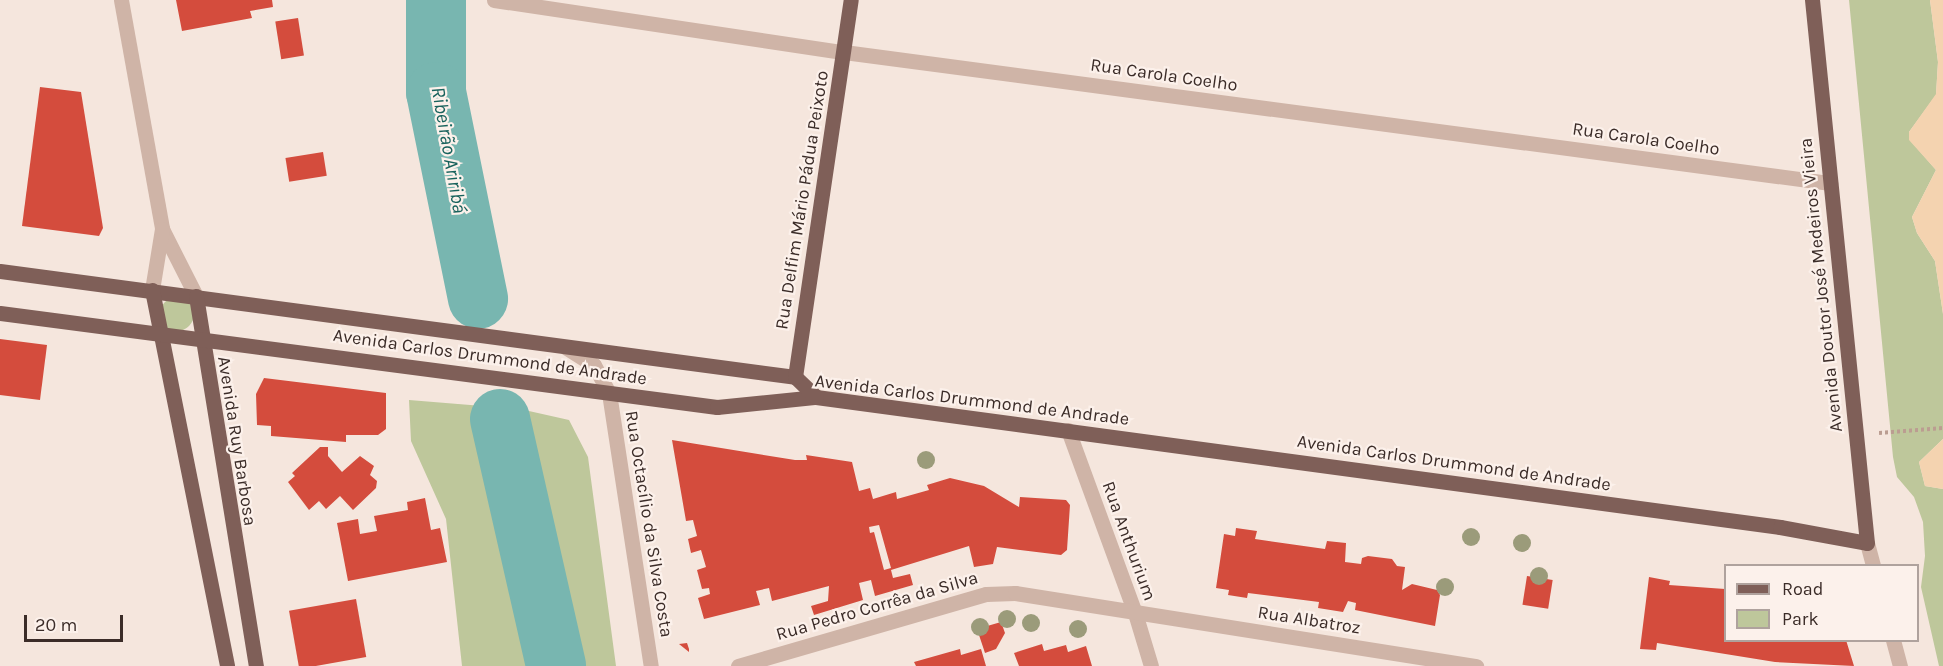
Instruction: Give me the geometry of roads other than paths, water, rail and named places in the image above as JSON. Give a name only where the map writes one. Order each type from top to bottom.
[{"type":"main road","name":"Rua Delfim Mário Pádua Peixoto","points":[[795,377],[851,0]]},
{"type":"main road","name":"Avenida Doutor José Medeiros Vieira","points":[[1812,0],[1867,543]]},
{"type":"main road","name":"Avenida Carlos Drummond de Andrade","points":[[0,271],[555,342],[795,377]]},
{"type":"main road","name":"Avenida Ruy Barbosa","points":[[152,290],[227,666]]},
{"type":"main road","name":"Avenida Ruy Barbosa","points":[[196,296],[256,666]]},
{"type":"main road","name":"Avenida Carlos Drummond de Andrade","points":[[0,313],[717,407],[816,397],[1068,430],[1867,543]]},
{"type":"main road","points":[[795,377],[816,397]]},
{"type":"street","name":"Avenida Ruy Barbosa","points":[[121,0],[162,229],[196,296]]},
{"type":"street","name":"Rua Carola Coelho","points":[[494,0],[844,52],[1830,183]]},
{"type":"street","name":"Avenida Ruy Barbosa","points":[[152,290],[162,229]]},
{"type":"street","name":"Rua Octacílio da Silva Costa","points":[[555,342],[594,365],[609,393],[651,666]]},
{"type":"street","name":"Rua Anthurium","points":[[1068,430],[1135,613],[1150,666]]},
{"type":"street","name":"Avenida Doutor José Medeiros Vieira","points":[[1867,543],[1872,564]]},
{"type":"street","name":"Rua Pedro Corrêa da Silva","points":[[738,666],[986,594],[1015,593],[1135,613]]},
{"type":"street","name":"Rua Albatroz","points":[[1135,613],[1476,666]]},
{"type":"street","points":[[1894,642],[1900,666]]},
{"type":"waterway","name":"Ribeirão Ariribá","points":[[436,0],[436,92],[478,299]]},
{"type":"waterway","name":"Ribeirão Ariribá","points":[[500,419],[556,666]]}]
